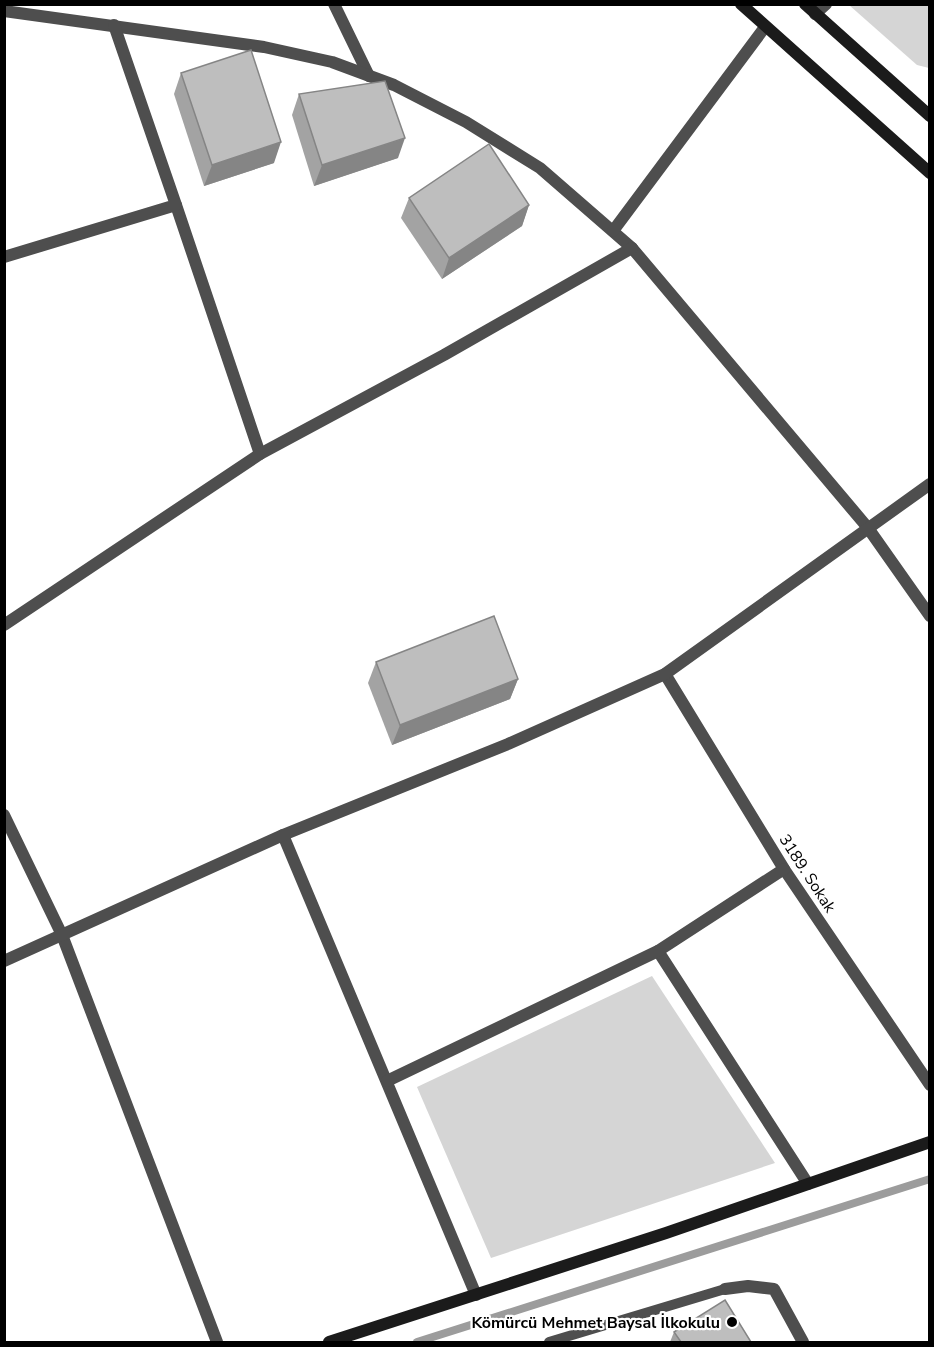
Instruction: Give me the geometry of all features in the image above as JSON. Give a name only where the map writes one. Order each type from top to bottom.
[{"type":"street","points":[[334,4],[369,76]]},
{"type":"street","points":[[741,4],[930,173]]},
{"type":"street","points":[[805,4],[930,116]]},
{"type":"street","points":[[815,14],[825,4]]},
{"type":"street","points":[[4,11],[114,24],[264,47],[332,62],[394,85],[466,122],[540,168],[632,248],[868,528],[930,616]]},
{"type":"street","points":[[114,24],[260,454]]},
{"type":"street","points":[[613,231],[765,27]]},
{"type":"street","points":[[4,257],[176,205]]},
{"type":"street","points":[[4,625],[260,454],[444,355],[632,248]]},
{"type":"street","points":[[4,961],[283,836],[508,744],[665,674],[930,484]]},
{"type":"street","name":"3189. Sokak","points":[[665,674],[784,869],[930,1085]]},
{"type":"street","points":[[4,815],[62,935],[217,1342]]},
{"type":"street","points":[[283,836],[476,1295]]},
{"type":"street","points":[[387,1081],[658,951],[784,869]]},
{"type":"street","points":[[658,951],[808,1184]]},
{"type":"street","points":[[329,1342],[666,1233],[930,1142]]},
{"type":"street","points":[[725,1289],[748,1286],[774,1289],[803,1342]]},
{"type":"lane","points":[[549,1342],[725,1289]]},
{"type":"shaded area","points":[[849,5],[929,5],[929,68],[917,65]]},
{"type":"shaded area","points":[[652,976],[775,1163],[491,1258],[417,1087]]},
{"type":"building","points":[[251,50],[281,142],[212,165],[181,73]]},
{"type":"building","points":[[385,81],[405,138],[322,165],[299,94]]},
{"type":"building","points":[[489,144],[529,205],[449,258],[409,198]]},
{"type":"building","points":[[494,616],[518,679],[400,725],[376,662]]},
{"type":"building","points":[[725,1300],[751,1342],[681,1342],[674,1332]]},
{"type":"waterway","points":[[417,1342],[930,1179]]},
{"type":"place","name":"Kömürcü Mehmet Baysal İlkokulu","points":[[732,1322]]}]
